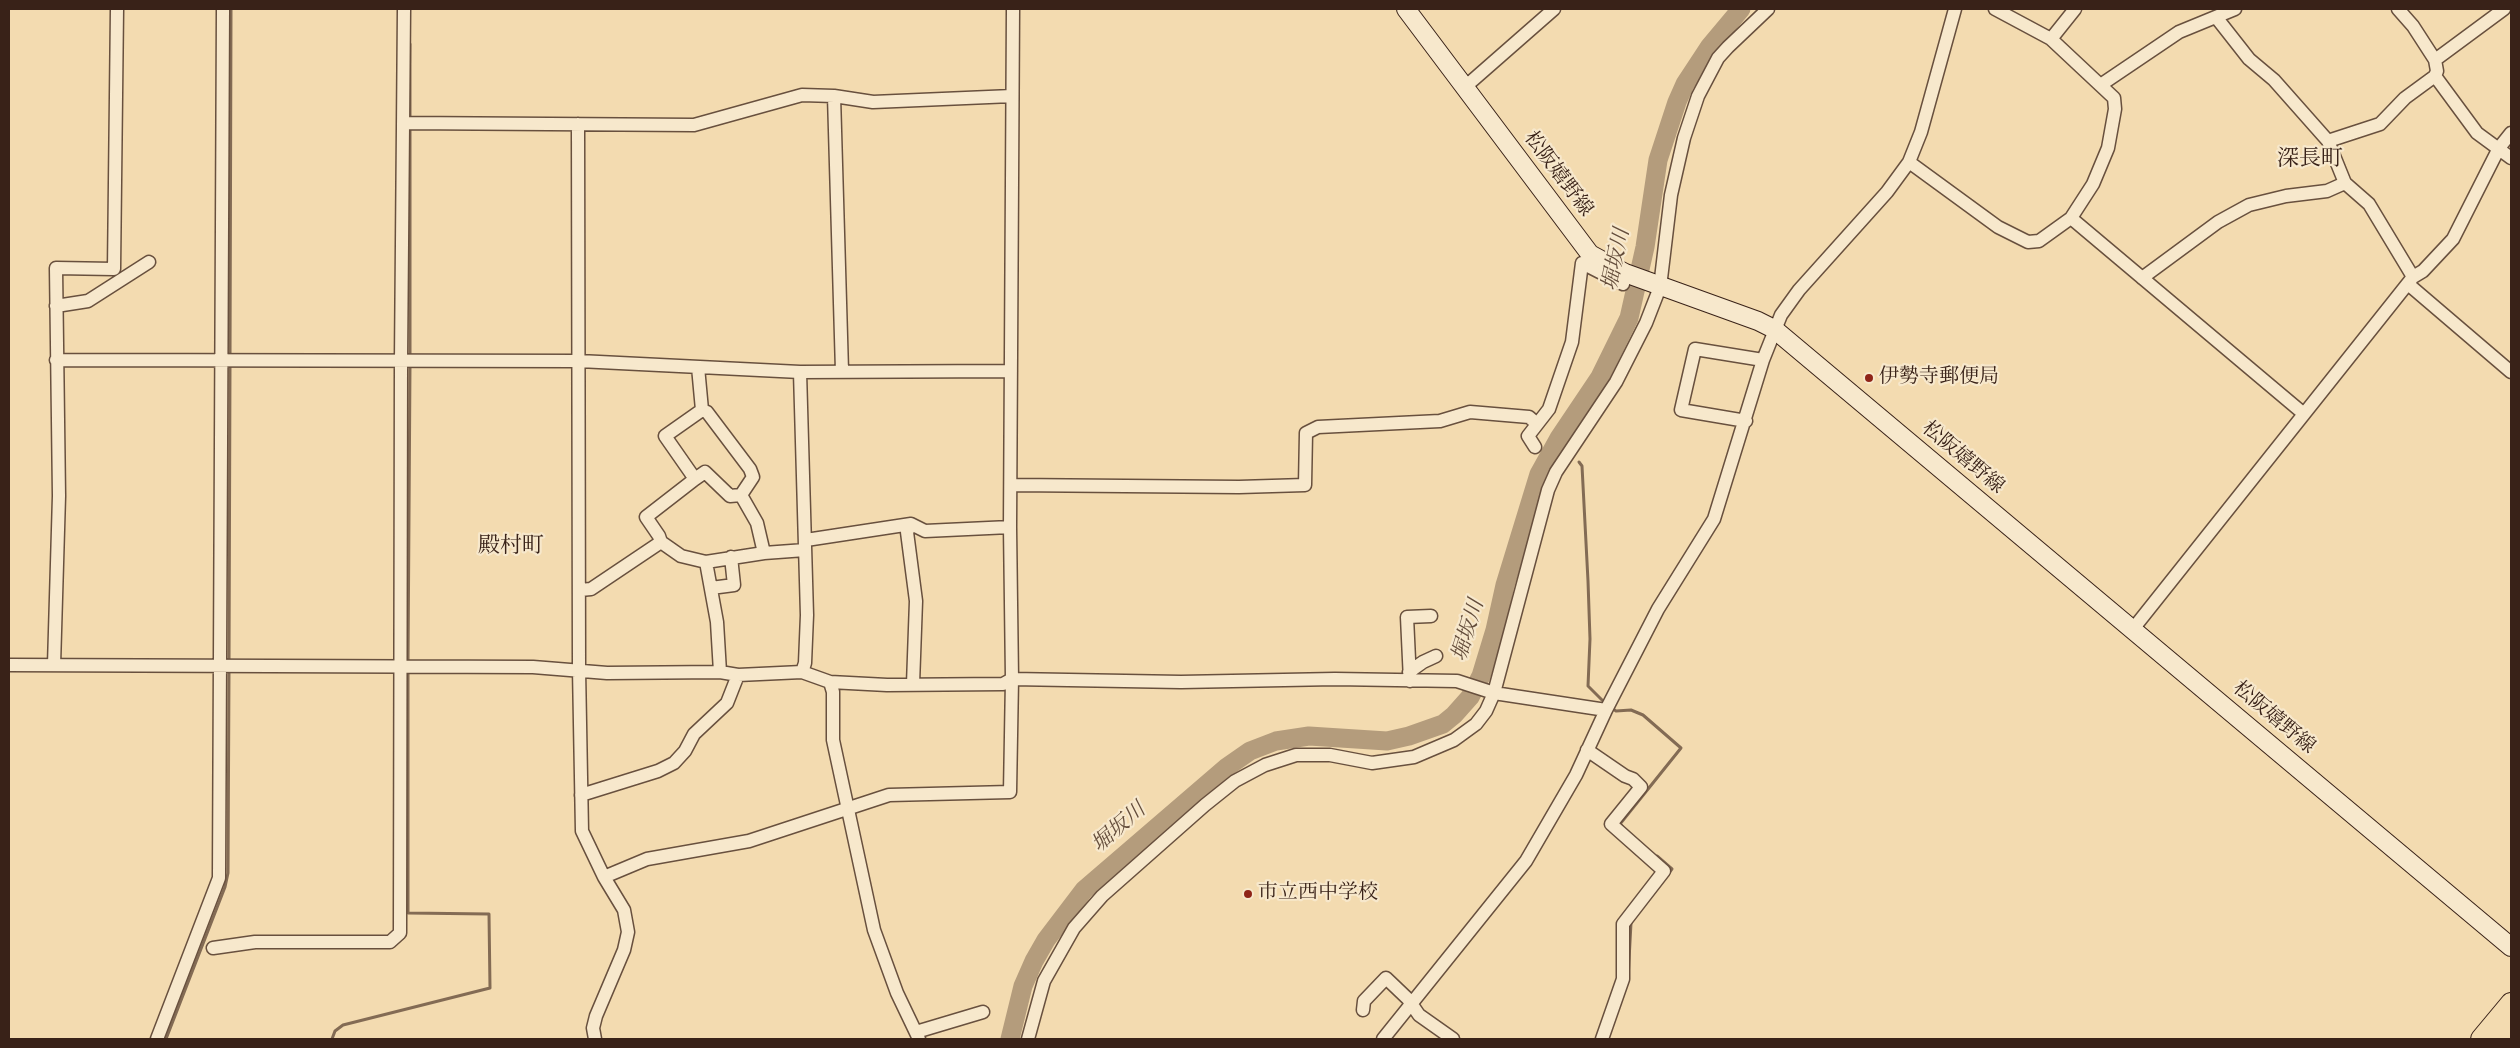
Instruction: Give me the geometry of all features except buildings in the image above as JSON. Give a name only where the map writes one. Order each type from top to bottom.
[{"type":"main road","name":"松阪嬉野線","points":[[1406,9],[1590,254],[1625,273],[1660,287],[1758,320],[1774,329],[2511,947]]},
{"type":"main road","points":[[2481,1039],[2511,1003]]},
{"type":"main road","points":[[2502,1039],[2511,1029]]},
{"type":"street","points":[[117,9],[114,269],[118,282]]},
{"type":"street","points":[[157,1039],[219,878],[226,665],[227,360],[223,9]]},
{"type":"street","points":[[213,948],[255,942],[390,942],[400,933],[406,666],[408,123],[404,9]]},
{"type":"street","points":[[604,877],[647,859],[732,846],[888,794],[1010,792],[1012,679],[1010,527],[1012,485],[1012,9]]},
{"type":"street","points":[[1465,87],[1554,9]]},
{"type":"street","points":[[1028,1039],[1044,981],[1074,928],[1102,896],[1205,805],[1236,781],[1265,765],[1296,755],[1330,756],[1372,763],[1414,757],[1443,745],[1468,731],[1486,711],[1548,490],[1556,472],[1623,368],[1646,323],[1660,287],[1659,281],[1671,194],[1684,138],[1698,96],[1718,58],[1768,9]]},
{"type":"street","points":[[1384,1039],[1526,861],[1576,776],[1608,706],[1658,609],[1714,519],[1774,329],[1799,290],[1887,192],[1909,162],[1921,132],[1956,9]]},
{"type":"street","points":[[1909,162],[1998,227],[2028,242],[2039,241],[2071,218],[2093,184],[2108,148],[2115,103],[2102,84],[2051,39],[1995,9]]},
{"type":"street","points":[[2051,39],[2075,9]]},
{"type":"street","points":[[2102,84],[2166,39],[2235,9]]},
{"type":"street","points":[[2328,141],[2380,124],[2405,98],[2435,76],[2437,71],[2435,60],[2413,26],[2398,9]]},
{"type":"street","points":[[2435,60],[2504,9]]},
{"type":"street","points":[[2216,17],[2249,59],[2274,80],[2328,141],[2345,183],[2369,204],[2410,280],[2511,372]]},
{"type":"street","points":[[2435,76],[2477,133],[2511,158]]},
{"type":"street","points":[[408,123],[694,125],[802,95],[834,96],[873,102],[1012,96]]},
{"type":"street","points":[[834,96],[842,371]]},
{"type":"street","points":[[578,124],[579,669],[582,831],[604,877],[624,910],[628,932],[624,950],[596,1016],[593,1028],[595,1039]]},
{"type":"street","points":[[2133,629],[2410,280],[2423,271],[2453,239],[2499,148],[2511,133]]},
{"type":"street","points":[[2142,278],[2218,222],[2249,205],[2286,196],[2327,191],[2345,183]]},
{"type":"street","points":[[2071,218],[2304,414]]},
{"type":"street","points":[[56,306],[88,301],[149,262]]},
{"type":"street","points":[[1535,447],[1528,436],[1549,409],[1572,342],[1582,263],[1623,284],[1625,273]]},
{"type":"street","points":[[54,665],[59,496],[56,268],[114,269]]},
{"type":"street","points":[[1746,422],[1681,410],[1695,350],[1763,360]]},
{"type":"street","points":[[56,360],[579,361],[800,372],[1011,371]]},
{"type":"street","points":[[698,367],[702,410]]},
{"type":"street","points":[[800,372],[807,615],[805,663],[802,672]]},
{"type":"street","points":[[695,479],[665,436],[702,410]]},
{"type":"street","points":[[702,410],[707,412],[750,469],[753,477],[741,495]]},
{"type":"street","points":[[1012,485],[1239,488],[1305,485],[1306,433],[1318,427],[1440,421],[1470,412],[1529,417],[1537,424]]},
{"type":"street","points":[[660,542],[660,536],[646,516],[705,472],[730,496],[741,495]]},
{"type":"street","points":[[741,495],[757,523],[764,553]]},
{"type":"street","points":[[660,542],[681,556],[706,562],[764,553],[911,524],[925,531],[1010,527]]},
{"type":"street","points":[[911,524],[907,532],[916,601],[913,684]]},
{"type":"street","points":[[580,590],[591,588],[660,542]]},
{"type":"street","points":[[711,588],[734,585],[731,557]]},
{"type":"street","points":[[706,562],[717,622],[720,672]]},
{"type":"street","points":[[1410,676],[1407,616],[1431,616]]},
{"type":"street","points":[[1410,676],[1423,662],[1436,656]]},
{"type":"street","points":[[9,664],[406,666],[579,669],[607,673],[720,672],[738,675],[802,672],[830,682],[913,684],[1003,684],[1012,679],[1181,682],[1410,676],[1456,682],[1492,692],[1608,706]]},
{"type":"street","points":[[581,795],[658,772],[674,764],[685,751],[694,734],[727,703],[738,675]]},
{"type":"street","points":[[830,682],[833,692],[833,740],[847,809],[874,930],[897,994],[917,1036],[983,1012]]},
{"type":"street","points":[[1587,750],[1625,776],[1633,779],[1641,787],[1611,824],[1664,871],[1623,924],[1623,979],[1602,1039]]},
{"type":"street","points":[[1363,1010],[1364,1000],[1386,978],[1419,1015],[1453,1039]]},
{"type":"waterway","points":[[230,358],[231,9]]},
{"type":"waterway","name":"堀坂川","points":[[1010,1039],[1023,986],[1034,961],[1046,940],[1084,890],[1227,767],[1250,751],[1276,741],[1309,736],[1387,741],[1409,736],[1443,724],[1470,697],[1481,676],[1495,630],[1505,585],[1539,474],[1559,438],[1600,377],[1629,318],[1645,247],[1658,160],[1677,102],[1685,84],[1710,46],[1741,9]]},
{"type":"waterway","points":[[410,44],[410,121]]},
{"type":"waterway","points":[[410,127],[410,358]]},
{"type":"waterway","points":[[229,663],[230,364]]},
{"type":"waterway","points":[[408,663],[410,364]]},
{"type":"waterway","points":[[1579,462],[1582,466],[1588,581],[1590,639],[1588,686],[1605,703]]},
{"type":"waterway","points":[[166,1039],[225,887],[228,873],[229,669]]},
{"type":"waterway","points":[[332,1039],[335,1031],[343,1025],[490,988],[489,914],[408,913],[408,669]]},
{"type":"waterway","points":[[1610,707],[1616,711],[1631,710],[1643,715],[1681,748],[1620,824],[1622,826]]},
{"type":"waterway","points":[[1657,856],[1672,869],[1668,874]]},
{"type":"waterway","points":[[1628,979],[1631,923]]},
{"type":"place","name":"伊勢寺郵便局","points":[[1869,378]]},
{"type":"place","name":"市立西中学校","points":[[1248,894]]},
{"type":"district","name":"深長町","points":[[2310,161]]},
{"type":"district","name":"殿村町","points":[[511,548]]}]
